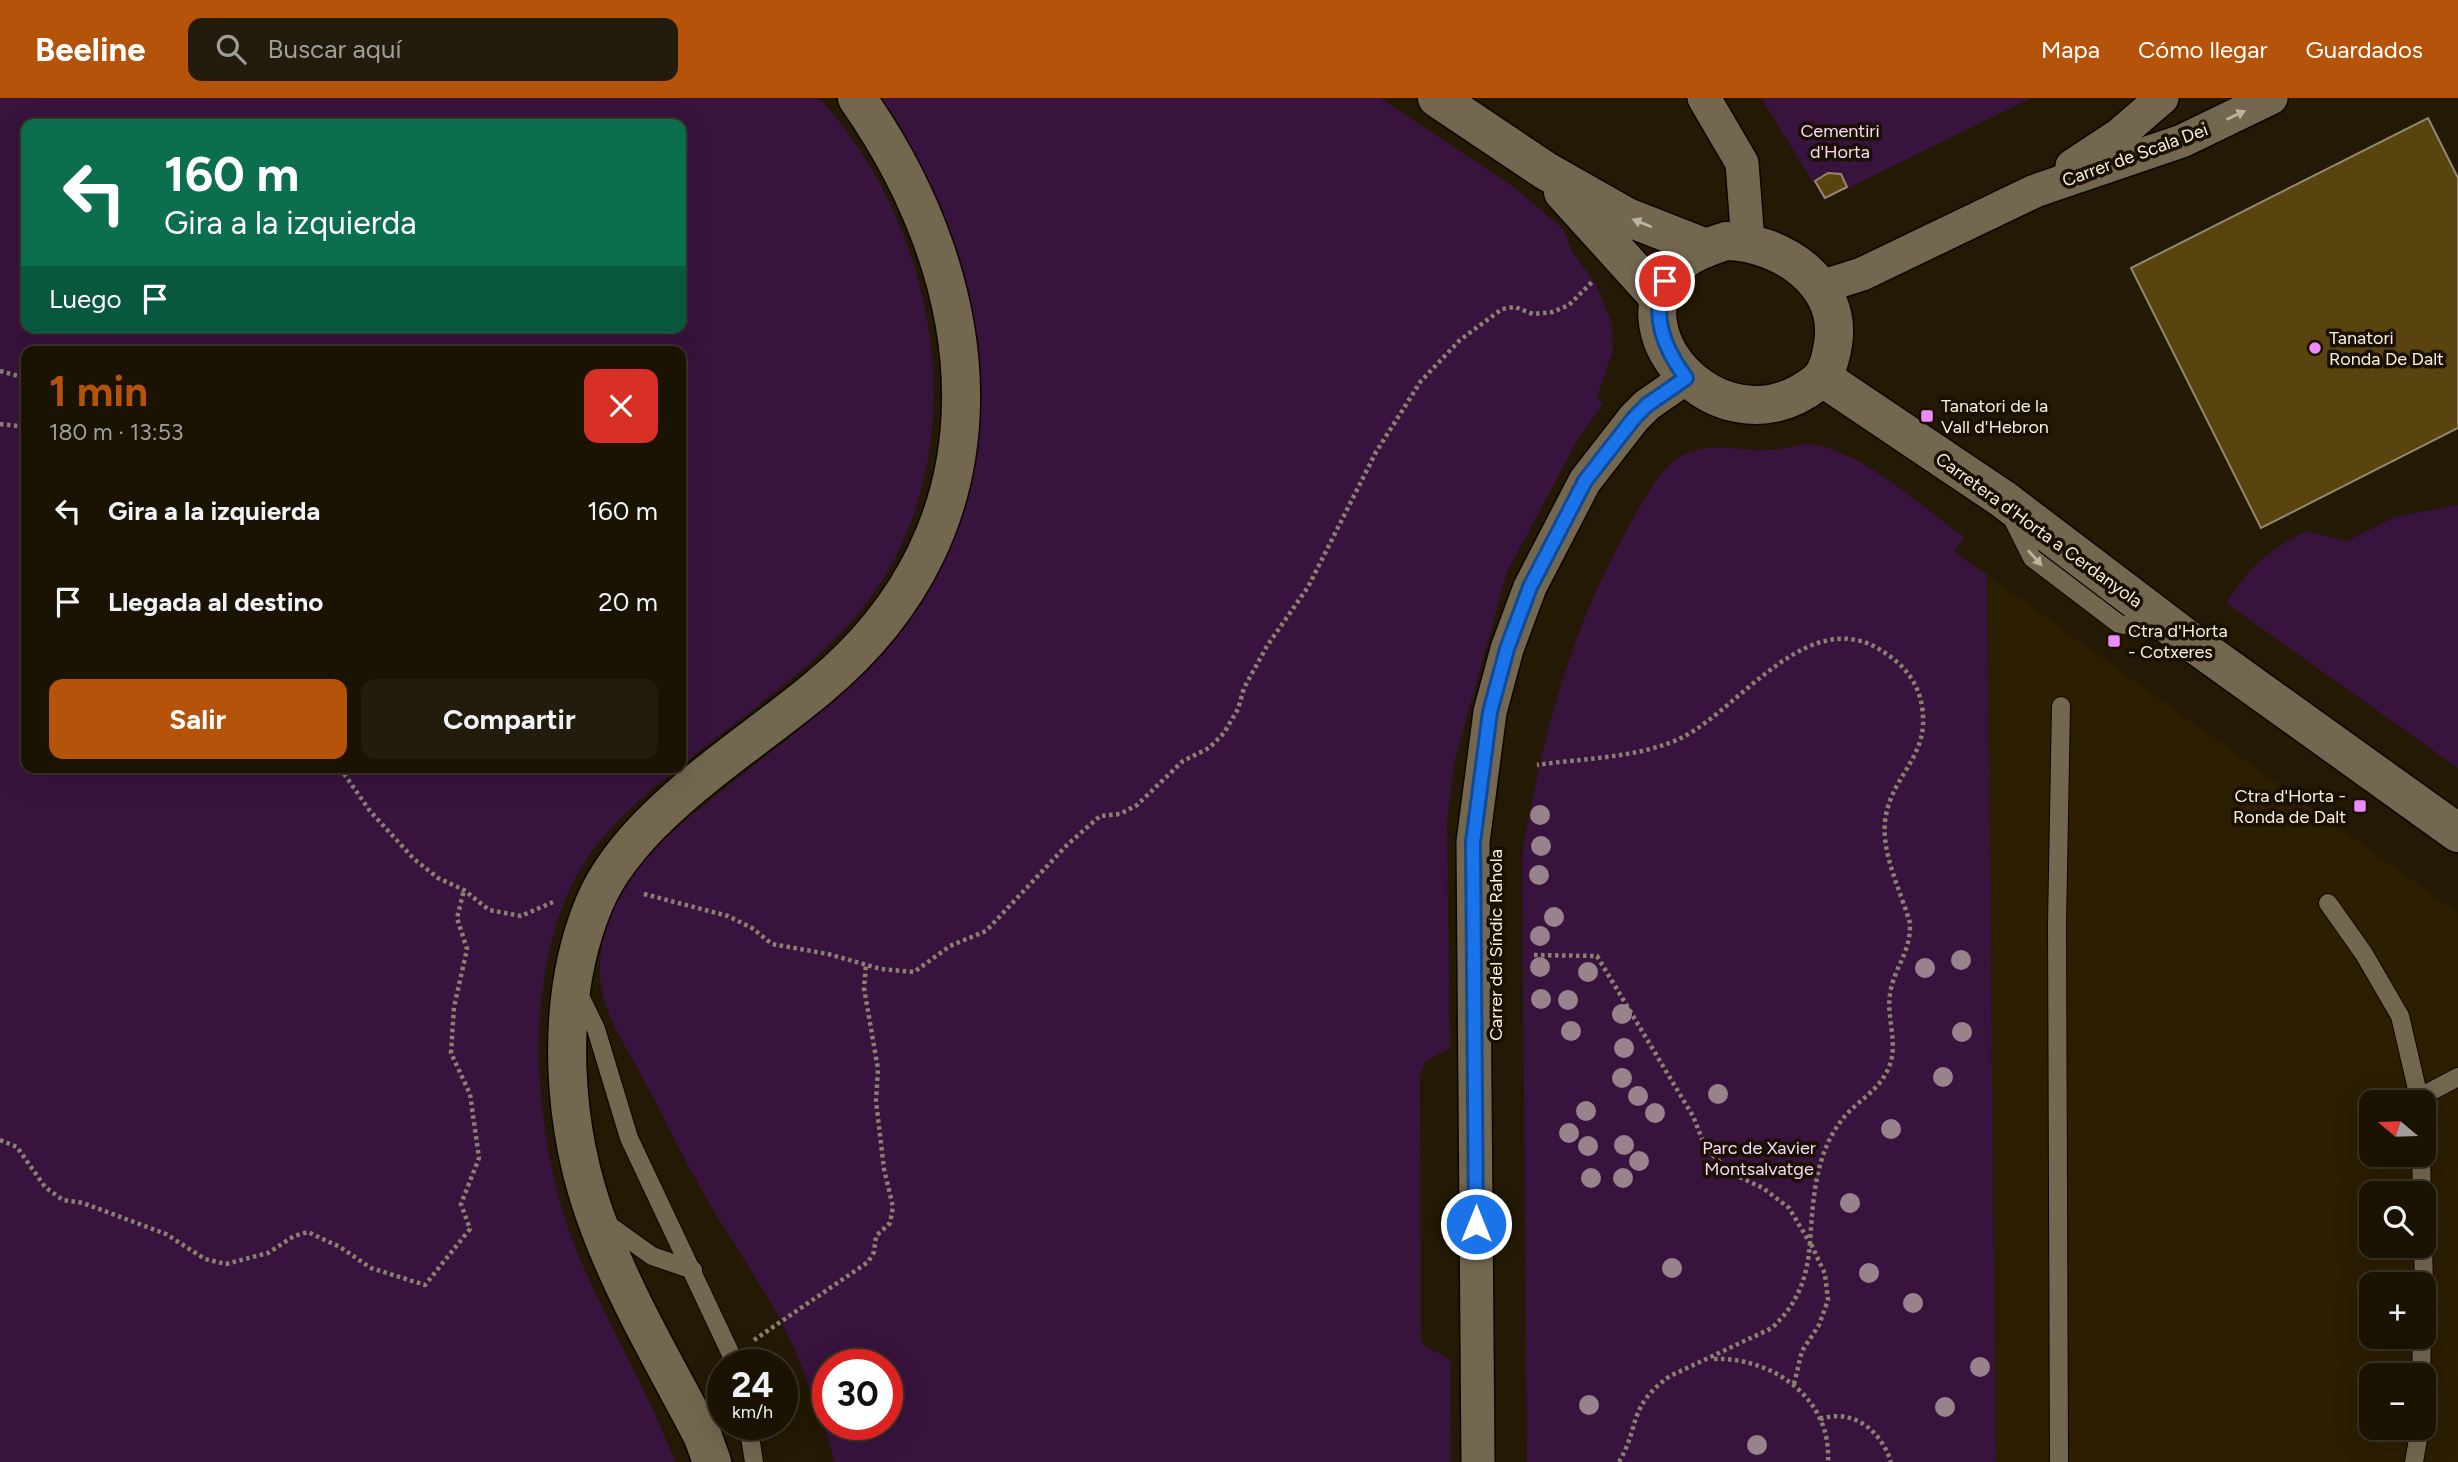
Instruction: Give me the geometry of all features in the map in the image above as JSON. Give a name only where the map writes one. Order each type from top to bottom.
[{"type":"street","points":[[712,1462],[703,1437],[614,1264],[586,1186],[570,1090],[569,1023],[573,982],[593,905],[620,858],[655,818],[822,685],[874,632],[916,572],[947,503],[956,466],[963,403],[963,372],[954,318],[940,265],[920,209],[880,131],[857,98]]},
{"type":"street","points":[[1437,98],[1546,172],[1627,217],[1706,248]]},
{"type":"street","points":[[1704,98],[1742,163],[1748,242]]},
{"type":"street","name":"Carrer de Scala Dei","points":[[2035,191],[2119,135],[2162,98]]},
{"type":"street","name":"Carrer de Scala Dei","points":[[1821,287],[1862,274],[2035,191],[2182,141],[2271,98]]},
{"type":"street","points":[[1546,172],[1659,298]]},
{"type":"street","points":[[1726,241],[1748,242],[1797,263],[1821,287],[1830,303],[1836,327],[1832,353],[1822,378],[1806,391],[1786,400],[1744,405],[1703,391],[1686,378],[1664,340],[1659,319],[1659,298],[1675,267],[1706,248],[1726,241]]},
{"type":"street","points":[[1478,1462],[1473,842],[1490,712],[1507,649],[1530,587],[1585,481],[1634,418],[1647,405],[1686,378]]},
{"type":"street","name":"Carretera d'Horta a Cerdanyola","points":[[1822,378],[2003,499],[2182,635],[2458,833]]},
{"type":"lane","points":[[2059,1462],[2057,925],[2061,706]]},
{"type":"lane","points":[[2328,903],[2364,954],[2400,1016],[2418,1090]]},
{"type":"lane","points":[[573,982],[596,1029],[629,1138],[729,1349]]},
{"type":"lane","points":[[2436,1090],[2458,1077]]},
{"type":"lane","points":[[586,1186],[608,1227],[652,1255],[692,1270]]},
{"type":"lane","points":[[751,1440],[754,1462]]},
{"type":"lane","points":[[2414,1462],[2418,1440]]},
{"type":"path","points":[[343,773],[370,811],[414,859],[438,878],[464,890],[489,910],[520,916],[555,901],[593,905],[619,895],[640,894],[674,900],[728,916],[752,928],[772,944],[866,965],[914,972],[950,946],[986,931],[1066,846],[1100,816],[1120,814],[1137,804],[1183,761],[1209,748],[1224,733],[1267,646],[1308,587],[1376,452],[1420,381],[1460,340],[1502,309],[1515,307],[1533,313],[1553,313],[1569,305],[1593,280]]},
{"type":"path","points":[[0,371],[21,377]]},
{"type":"path","points":[[0,424],[21,426]]},
{"type":"path","points":[[1537,765],[1669,743],[1696,729],[1805,647],[1825,640],[1846,639],[1882,650],[1908,673],[1917,688],[1923,712],[1922,739],[1916,755],[1890,800],[1884,836],[1910,923],[1909,947],[1890,993],[1892,1061],[1886,1075],[1844,1116],[1823,1156],[1813,1199],[1810,1243],[1802,1289],[1784,1317],[1772,1328],[1670,1376],[1646,1396],[1631,1426],[1619,1462]]},
{"type":"path","points":[[0,1140],[17,1147],[45,1187],[63,1200],[83,1203],[166,1234],[205,1259],[226,1264],[257,1255],[308,1232],[340,1247],[371,1268],[425,1285],[470,1228],[461,1204],[479,1158],[470,1094],[451,1053],[454,1007],[467,949],[457,918],[464,890]]},
{"type":"path","points":[[1534,955],[1597,956],[1693,1116],[1706,1149],[1733,1174],[1763,1188],[1789,1208],[1825,1273],[1828,1300],[1819,1325],[1802,1351],[1794,1384]]},
{"type":"path","points":[[753,1341],[868,1262],[874,1252],[876,1236],[890,1223],[893,1207],[884,1169],[876,1101],[878,1069],[864,988],[866,965]]},
{"type":"path","points":[[1710,1359],[1732,1358],[1754,1362],[1775,1371],[1794,1384],[1820,1419],[1826,1437],[1828,1462]]},
{"type":"path","points":[[1820,1419],[1830,1416],[1849,1417],[1866,1424],[1878,1435],[1891,1462]]},
{"type":"shaded area","points":[[1987,575],[2458,913],[2458,1462],[1996,1462]]},
{"type":"green space","points":[[0,98],[819,98],[862,153],[895,215],[919,282],[932,351],[933,421],[921,490],[897,555],[858,614],[840,634],[797,674],[686,762],[686,346],[21,346],[21,773],[672,773],[608,832],[588,857],[565,901],[550,950],[541,1002],[539,1057],[551,1165],[564,1215],[592,1286],[675,1462],[0,1462]]},
{"type":"green space","points":[[878,98],[1380,98],[1514,187],[1563,229],[1573,253],[1596,284],[1612,324],[1613,351],[1597,397],[1603,404],[1578,439],[1507,572],[1455,760],[1447,821],[1450,1048],[1426,1061],[1420,1076],[1421,1339],[1426,1347],[1450,1361],[1451,1462],[834,1462],[829,1440],[903,1440],[903,1349],[812,1349],[812,1395],[798,1358],[798,1349],[794,1349],[770,1302],[697,1182],[608,1012],[601,984],[602,945],[613,908],[632,875],[649,854],[680,825],[812,719],[868,668],[918,604],[953,535],[973,462],[979,387],[972,311],[952,237],[921,165]]},
{"type":"green space","name":"Cementiri d'Horta","points":[[1761,98],[2031,98],[1824,200]]},
{"type":"green space","name":"Parc de Xavier Montsalvatge","points":[[1806,444],[1826,447],[1846,455],[1909,495],[1964,537],[1954,552],[1987,575],[1996,1462],[1527,1462],[1522,855],[1550,724],[1576,640],[1593,599],[1633,519],[1661,474],[1676,459],[1704,448],[1769,450]]},
{"type":"green space","points":[[2458,505],[2458,768],[2226,603],[2260,561],[2279,546],[2306,531],[2347,541],[2394,517]]},
{"type":"building","name":"Tanatori Ronda De Dalt","points":[[2428,118],[2458,178],[2458,428],[2261,528],[2131,268]]},
{"type":"building","points":[[1828,173],[1841,174],[1847,187],[1825,198],[1815,181]]},
{"type":"place","name":"Tanatori Ronda De Dalt","points":[[2315,348]]},
{"type":"place","name":"Tanatori de la Vall d'Hebron","points":[[1927,416]]},
{"type":"place","name":"Ctra d'Horta - Cotxeres","points":[[2114,641]]},
{"type":"place","name":"Ctra d'Horta - Ronda de Dalt","points":[[2360,806]]},
{"type":"route","points":[[1476,1224],[1473,842],[1490,712],[1507,649],[1530,587],[1555,533],[1585,481],[1634,418],[1647,405],[1686,378],[1673,360],[1659,319],[1659,298],[1665,281]]}]
